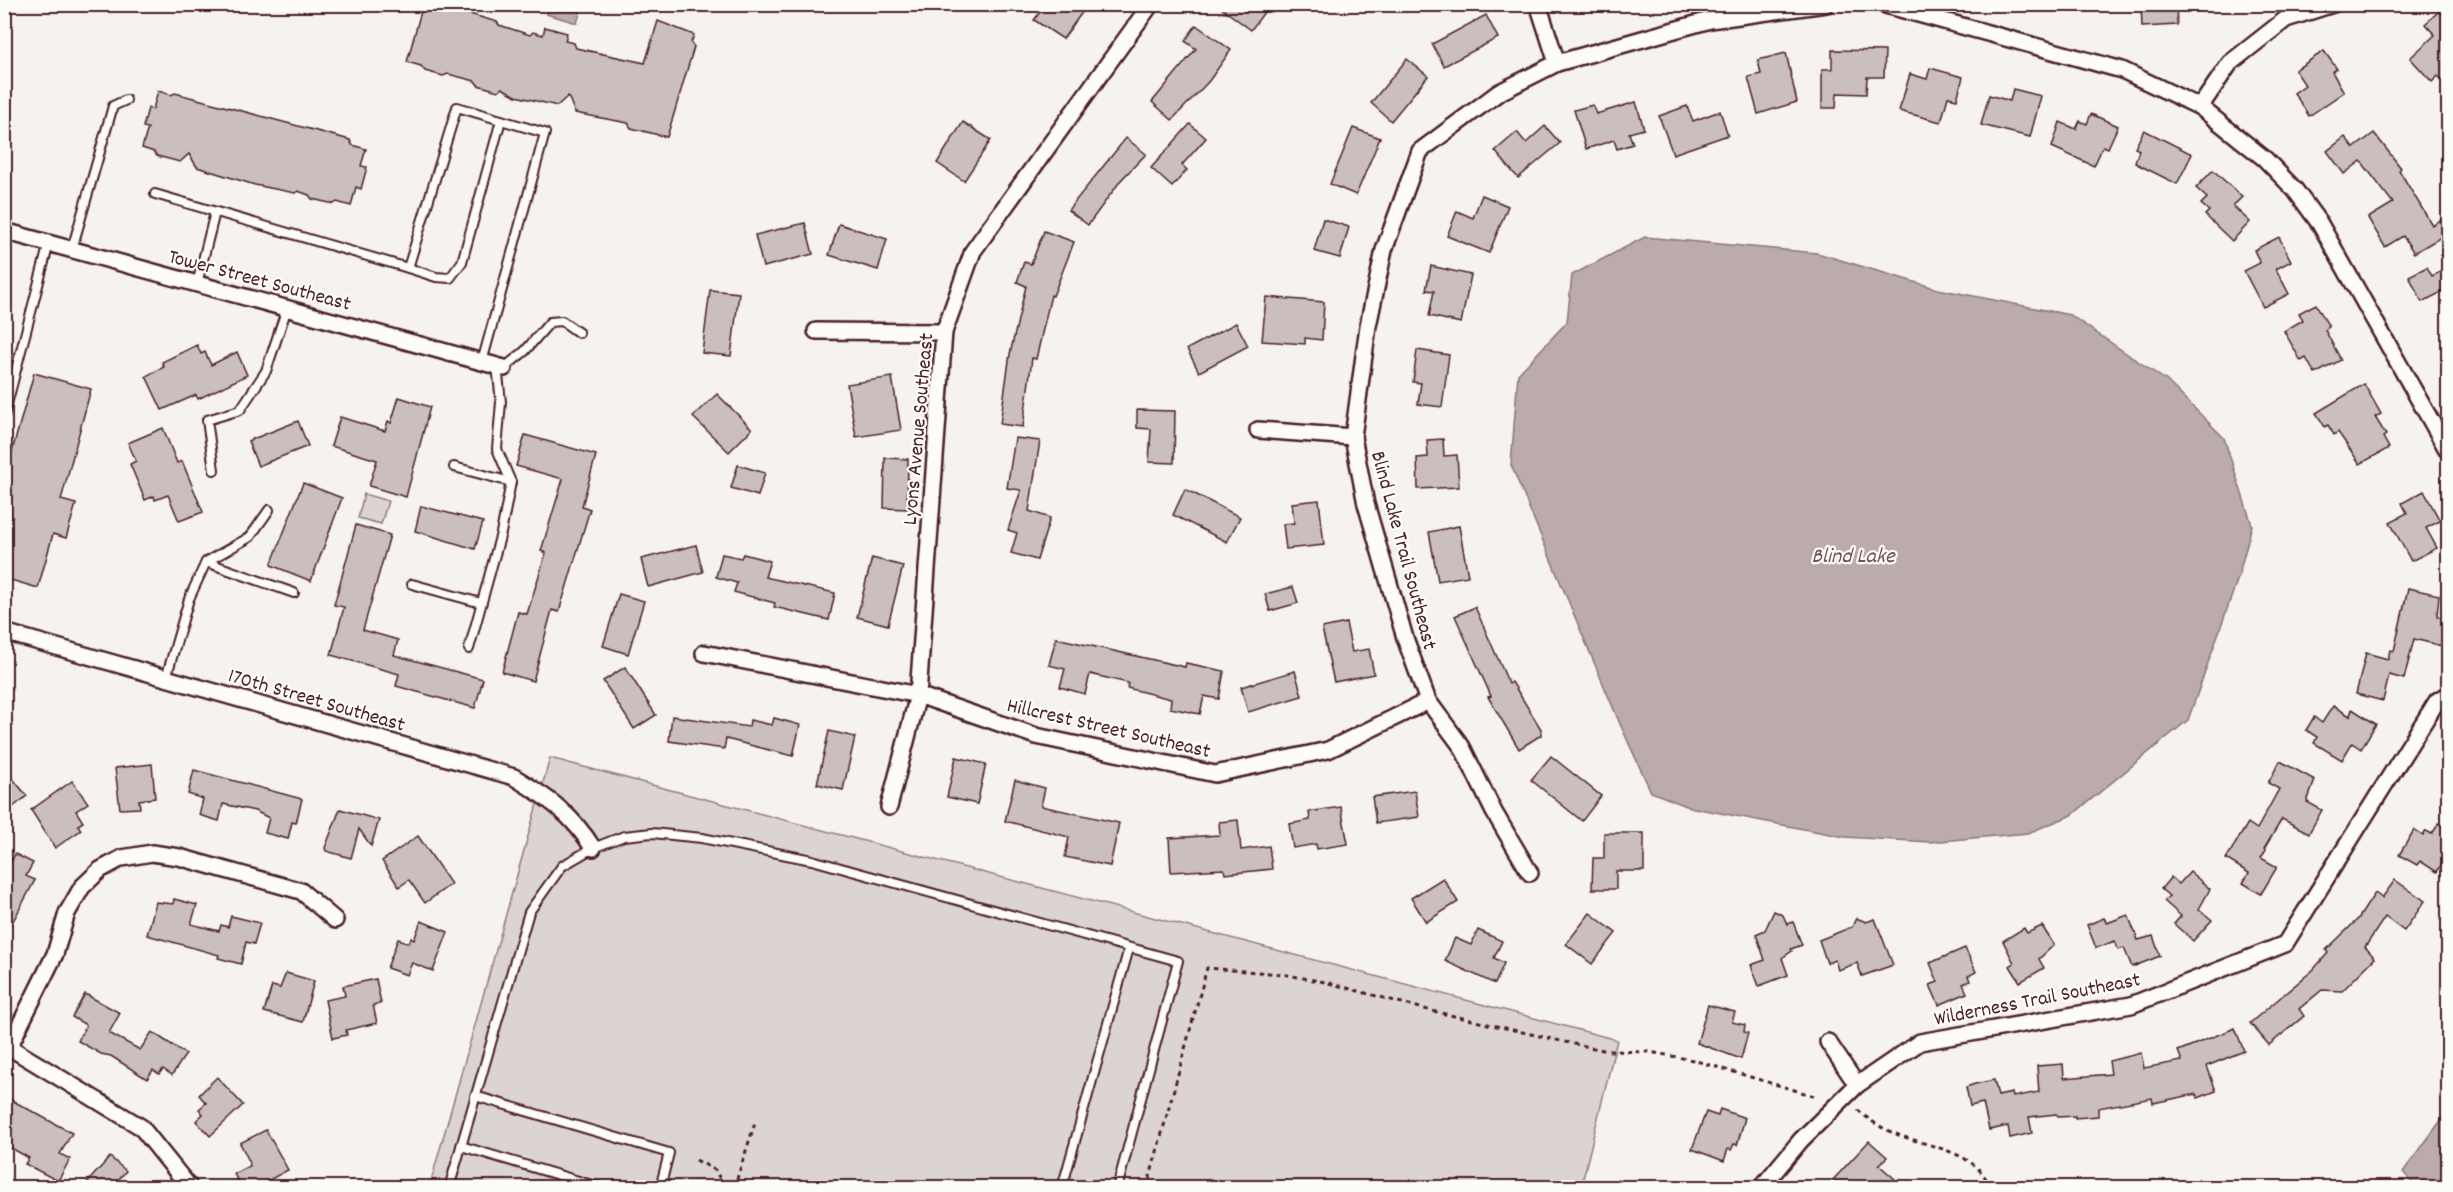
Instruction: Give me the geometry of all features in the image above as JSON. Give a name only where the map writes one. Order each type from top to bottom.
[{"type":"street","name":"Lyons Avenue Southeast","points":[[889,807],[918,695],[944,333],[973,251],[1151,4]]},
{"type":"street","points":[[1538,4],[1557,63]]},
{"type":"street","name":"Blind Lake Trail Southeast","points":[[1530,873],[1494,812],[1462,747],[1428,701],[1405,638],[1366,504],[1353,437],[1368,326],[1384,250],[1420,151],[1498,93],[1557,63],[1710,20],[1826,4]]},
{"type":"street","points":[[1882,4],[2122,70],[2200,106],[2265,159],[2295,190],[2314,216],[2340,257],[2448,451]]},
{"type":"street","points":[[2200,106],[2230,63],[2286,19],[2334,4]]},
{"type":"street","name":"Tower Street Southeast","points":[[4,231],[494,365]]},
{"type":"street","points":[[816,331],[944,333]]},
{"type":"street","points":[[1258,430],[1353,437]]},
{"type":"street","name":"170th Street Southeast","points":[[4,632],[514,777],[552,800],[581,828],[593,848]]},
{"type":"street","name":"Hillcrest Street Southeast","points":[[704,653],[918,695],[1035,735],[1215,774],[1328,750],[1428,701]]},
{"type":"street","name":"Wilderness Trail Southeast","points":[[1761,1188],[1801,1140],[1857,1085],[1920,1042],[2131,1005],[2285,944],[2438,701],[2448,694]]},
{"type":"street","points":[[190,1188],[141,1127],[7,1045],[55,954],[67,913],[82,887],[100,870],[122,858],[152,853],[179,857],[301,891],[334,920]]},
{"type":"street","points":[[1828,1042],[1857,1085]]},
{"type":"lane","points":[[72,249],[113,106],[126,100]]},
{"type":"lane","points":[[408,268],[458,107],[545,133],[494,365],[501,402],[497,449],[511,482],[501,533],[469,649]]},
{"type":"lane","points":[[155,194],[436,277],[450,278],[462,262],[501,120]]},
{"type":"lane","points":[[197,284],[215,212]]},
{"type":"lane","points":[[4,416],[49,243]]},
{"type":"lane","points":[[214,470],[207,420],[240,410],[266,371],[287,308]]},
{"type":"lane","points":[[494,365],[525,351],[550,322],[562,321],[579,333]]},
{"type":"lane","points":[[454,467],[511,482]]},
{"type":"lane","points":[[166,678],[189,599],[206,562],[250,537],[269,510]]},
{"type":"lane","points":[[206,562],[294,593]]},
{"type":"lane","points":[[412,584],[481,603]]},
{"type":"lane","points":[[448,1188],[529,912],[562,866],[593,848],[624,836],[652,833],[747,846],[812,860],[1178,961],[1117,1188]]},
{"type":"lane","points":[[1062,1188],[1129,948]]},
{"type":"lane","points":[[475,1096],[669,1153],[660,1188]]},
{"type":"lane","points":[[461,1146],[602,1188]]},
{"type":"path","points":[[1147,1188],[1207,968],[1282,974],[1325,982],[1424,1009],[1565,1042],[1608,1051],[1650,1052],[1693,1060],[1818,1097]]},
{"type":"path","points":[[1858,1110],[1868,1119],[1894,1133],[1963,1158],[1986,1176],[1990,1188]]},
{"type":"path","points":[[734,1188],[755,1123]]},
{"type":"path","points":[[696,1160],[715,1170],[724,1188]]},
{"type":"shaded area","points":[[364,494],[388,501],[381,524],[358,518]]},
{"type":"shaded area","points":[[550,758],[1617,1040],[1581,1187],[429,1188]]},
{"type":"water","points":[[548,5],[582,7],[577,23],[546,14]]},
{"type":"water","name":"Blind Lake","points":[[1645,237],[1817,253],[1938,289],[2070,315],[2167,381],[2224,438],[2252,525],[2238,578],[2188,720],[2072,815],[2028,833],[1930,842],[1845,837],[1689,807],[1651,792],[1511,465],[1518,374],[1567,322],[1572,275]]},
{"type":"water","points":[[2445,1115],[2448,1116],[2448,1187],[2416,1187],[2403,1172]]},
{"type":"building","points":[[423,4],[468,4],[466,13],[497,22],[499,25],[530,35],[533,32],[543,35],[545,27],[567,33],[565,41],[574,43],[576,48],[645,63],[658,21],[694,35],[691,43],[694,47],[667,137],[631,128],[628,123],[575,113],[568,96],[557,106],[516,96],[502,88],[498,91],[478,85],[475,81],[425,71],[421,66],[407,62]]},
{"type":"building","points":[[1046,4],[1088,4],[1063,39],[1034,20]]},
{"type":"building","points":[[1216,4],[1270,4],[1251,30]]},
{"type":"building","points":[[2141,4],[2176,4],[2177,25],[2142,27]]},
{"type":"building","points":[[2439,11],[2448,21],[2448,88],[2438,76],[2432,82],[2410,58],[2435,35],[2425,24]]},
{"type":"building","points":[[1486,15],[1498,38],[1444,66],[1432,44]]},
{"type":"building","points":[[1196,25],[1231,50],[1209,81],[1172,120],[1152,102],[1196,49],[1185,41]]},
{"type":"building","points":[[1832,50],[1885,51],[1884,77],[1867,77],[1866,94],[1837,93],[1836,108],[1822,108],[1822,69],[1832,69]]},
{"type":"building","points":[[2324,51],[2337,69],[2332,72],[2344,92],[2309,116],[2294,93],[2305,85],[2295,70]]},
{"type":"building","points":[[1786,53],[1797,102],[1758,114],[1748,77],[1761,74],[1758,60]]},
{"type":"building","points":[[1407,59],[1428,76],[1391,121],[1371,103]]},
{"type":"building","points":[[1930,68],[1963,77],[1957,99],[1948,97],[1941,122],[1899,111],[1910,74],[1927,79]]},
{"type":"building","points":[[2013,89],[2041,96],[2030,137],[1981,125],[1989,95],[2010,101]]},
{"type":"building","points":[[158,91],[171,95],[175,93],[350,140],[352,145],[366,149],[361,166],[367,167],[361,189],[356,187],[351,206],[337,202],[334,204],[312,199],[309,195],[298,191],[295,193],[255,185],[197,167],[189,154],[180,162],[157,156],[154,152],[142,148],[148,128],[143,127],[148,108],[153,109]]},
{"type":"building","points":[[1636,102],[1644,129],[1629,133],[1633,144],[1617,149],[1614,140],[1586,149],[1574,110],[1593,105],[1596,114]]},
{"type":"building","points":[[1687,106],[1693,121],[1720,111],[1728,135],[1673,154],[1659,116]]},
{"type":"building","points":[[2091,114],[2118,126],[2108,148],[2103,146],[2094,166],[2052,147],[2060,122],[2076,129],[2080,121],[2087,124]]},
{"type":"building","points":[[963,122],[991,140],[964,181],[937,163]]},
{"type":"building","points":[[1190,124],[1206,138],[1182,165],[1187,170],[1172,187],[1151,168]]},
{"type":"building","points":[[1545,126],[1560,143],[1518,178],[1495,151],[1517,132],[1526,143]]},
{"type":"building","points":[[1353,128],[1380,138],[1356,195],[1330,184]]},
{"type":"building","points":[[2144,130],[2192,154],[2177,184],[2135,163],[2139,150],[2135,148]]},
{"type":"building","points":[[2374,133],[2401,168],[2399,170],[2432,225],[2443,218],[2448,228],[2448,233],[2414,253],[2403,236],[2385,247],[2368,218],[2393,203],[2361,161],[2344,174],[2327,151],[2345,137],[2354,148]]},
{"type":"building","points":[[1126,138],[1146,154],[1121,180],[1088,225],[1068,210]]},
{"type":"building","points":[[2213,170],[2242,197],[2233,206],[2250,222],[2232,241],[2205,215],[2209,211],[2201,204],[2207,198],[2196,188]]},
{"type":"building","points":[[1482,195],[1508,206],[1489,253],[1447,236],[1457,211],[1473,218]]},
{"type":"building","points":[[1323,219],[1349,227],[1340,258],[1314,251]]},
{"type":"building","points":[[805,223],[813,254],[763,267],[755,235]]},
{"type":"building","points":[[839,224],[887,239],[878,270],[829,255]]},
{"type":"building","points":[[1044,231],[1074,242],[1053,296],[1051,295],[1036,359],[1032,358],[1023,427],[1000,424],[1010,354],[1026,286],[1017,282],[1024,262],[1031,264]]},
{"type":"building","points":[[2279,237],[2291,261],[2276,269],[2289,294],[2263,307],[2244,271],[2260,263],[2254,250]]},
{"type":"building","points":[[1431,266],[1471,275],[1461,323],[1429,316],[1434,291],[1426,290]]},
{"type":"building","points":[[2427,267],[2432,276],[2448,268],[2448,289],[2422,302],[2409,276]]},
{"type":"building","points":[[710,290],[739,293],[731,356],[702,353]]},
{"type":"building","points":[[1266,297],[1324,302],[1322,340],[1305,338],[1305,344],[1262,341]]},
{"type":"building","points":[[2316,304],[2329,327],[2325,330],[2341,360],[2315,374],[2306,358],[2301,361],[2284,331],[2303,320],[2299,313]]},
{"type":"building","points":[[1236,323],[1248,346],[1199,372],[1187,349]]},
{"type":"building","points":[[197,345],[201,354],[205,352],[211,365],[237,352],[247,375],[198,399],[196,395],[162,410],[146,376],[164,367],[162,362]]},
{"type":"building","points":[[1417,350],[1449,355],[1442,407],[1418,404],[1421,383],[1413,382]]},
{"type":"building","points":[[34,373],[91,389],[61,500],[76,504],[66,538],[53,534],[38,588],[4,578],[4,480]]},
{"type":"building","points":[[892,377],[901,430],[856,437],[847,384]]},
{"type":"building","points":[[2364,384],[2381,414],[2375,417],[2386,435],[2383,437],[2389,448],[2360,464],[2338,432],[2334,435],[2328,425],[2325,427],[2316,413]]},
{"type":"building","points":[[717,394],[752,429],[729,452],[693,417]]},
{"type":"building","points":[[399,397],[430,407],[406,497],[369,486],[377,460],[331,446],[340,417],[385,431],[388,421],[391,423]]},
{"type":"building","points":[[1137,410],[1175,411],[1174,463],[1149,462],[1151,429],[1137,428]]},
{"type":"building","points":[[298,421],[308,446],[258,466],[248,441]]},
{"type":"building","points":[[163,428],[177,463],[182,461],[203,512],[179,521],[168,495],[155,500],[154,496],[145,500],[130,464],[136,461],[128,443]]},
{"type":"building","points":[[525,435],[596,455],[582,506],[590,509],[559,612],[552,610],[533,681],[502,672],[518,612],[527,614],[546,553],[541,551],[563,479],[516,466]]},
{"type":"building","points":[[1015,438],[1040,441],[1029,511],[1050,518],[1037,560],[1011,553],[1017,533],[1008,530],[1021,490],[1007,488]]},
{"type":"building","points":[[1443,439],[1444,456],[1457,455],[1459,487],[1418,489],[1417,458],[1428,457],[1427,440]]},
{"type":"building","points":[[885,458],[908,459],[907,509],[884,508]]},
{"type":"building","points":[[738,465],[765,473],[758,496],[731,488]]},
{"type":"building","points":[[303,483],[342,498],[311,581],[271,565]]},
{"type":"building","points":[[1185,489],[1240,517],[1227,542],[1173,515]]},
{"type":"building","points":[[2424,491],[2440,521],[2426,528],[2437,548],[2411,561],[2390,522],[2407,513],[2402,503]]},
{"type":"building","points":[[1319,500],[1324,545],[1286,549],[1283,524],[1294,523],[1292,503]]},
{"type":"building","points":[[421,506],[483,522],[475,549],[415,531]]},
{"type":"building","points":[[356,525],[390,535],[363,630],[398,640],[394,655],[483,679],[475,708],[396,686],[399,674],[331,655],[344,607],[334,605]]},
{"type":"building","points":[[1459,526],[1468,576],[1438,581],[1429,532]]},
{"type":"building","points":[[696,545],[703,572],[648,587],[641,559]]},
{"type":"building","points":[[722,554],[741,558],[743,554],[770,561],[765,577],[835,593],[829,620],[774,607],[775,603],[734,592],[737,583],[716,577]]},
{"type":"building","points":[[872,558],[903,566],[888,625],[857,617]]},
{"type":"building","points":[[1293,587],[1298,603],[1270,611],[1265,594]]},
{"type":"building","points":[[2408,588],[2439,595],[2437,616],[2448,618],[2442,646],[2414,639],[2404,679],[2389,675],[2383,701],[2356,694],[2366,653],[2388,659],[2390,650],[2394,651]]},
{"type":"building","points":[[619,594],[644,601],[628,654],[603,646]]},
{"type":"building","points":[[1475,607],[1509,684],[1512,682],[1541,729],[1541,735],[1519,749],[1488,697],[1491,696],[1455,616]]},
{"type":"building","points":[[1346,623],[1352,652],[1369,649],[1374,674],[1334,682],[1322,628]]},
{"type":"building","points":[[1056,638],[1185,667],[1186,663],[1224,671],[1219,699],[1204,696],[1200,714],[1170,708],[1171,699],[1127,688],[1128,683],[1090,674],[1085,694],[1060,687],[1065,669],[1049,665]]},
{"type":"building","points":[[625,667],[656,715],[634,729],[603,681]]},
{"type":"building","points":[[1295,671],[1302,696],[1248,712],[1241,687]]},
{"type":"building","points":[[2333,706],[2350,716],[2352,709],[2376,724],[2361,749],[2352,743],[2342,760],[2314,743],[2317,737],[2306,730],[2314,717],[2322,723]]},
{"type":"building","points":[[672,716],[749,727],[750,720],[772,725],[774,718],[800,725],[793,756],[726,739],[724,749],[669,741]]},
{"type":"building","points":[[829,731],[855,737],[843,790],[817,784]]},
{"type":"building","points":[[1551,756],[1601,796],[1582,821],[1531,780]]},
{"type":"building","points":[[956,757],[986,764],[977,804],[947,797]]},
{"type":"building","points":[[2280,761],[2315,780],[2307,802],[2322,810],[2309,833],[2282,819],[2261,858],[2277,867],[2261,894],[2243,883],[2249,873],[2226,859],[2248,823],[2257,829],[2279,789],[2268,783]]},
{"type":"building","points":[[152,764],[155,798],[139,800],[140,808],[120,809],[115,768]]},
{"type":"building","points":[[4,768],[27,796],[4,814]]},
{"type":"building","points":[[194,770],[302,799],[296,823],[292,822],[288,839],[265,833],[269,818],[255,811],[223,804],[219,821],[199,815],[203,799],[188,794]]},
{"type":"building","points":[[1015,780],[1045,788],[1041,806],[1119,823],[1110,866],[1065,857],[1069,837],[1005,821]]},
{"type":"building","points":[[72,781],[88,803],[76,811],[83,822],[78,825],[81,830],[55,848],[31,810]]},
{"type":"building","points":[[1415,791],[1419,817],[1376,823],[1372,797]]},
{"type":"building","points":[[1341,807],[1348,844],[1317,849],[1316,844],[1293,848],[1289,824],[1310,820],[1309,812]]},
{"type":"building","points":[[340,809],[379,820],[371,846],[359,829],[351,858],[326,851],[325,848]]},
{"type":"building","points":[[1238,820],[1241,850],[1269,846],[1272,869],[1225,874],[1224,869],[1171,872],[1169,838],[1220,835],[1219,822]]},
{"type":"building","points":[[2439,823],[2448,829],[2448,853],[2437,872],[2420,861],[2417,865],[2399,855],[2414,830],[2423,836],[2426,831],[2432,834]]},
{"type":"building","points":[[1604,833],[1644,833],[1644,871],[1616,871],[1616,889],[1592,889],[1593,858],[1604,858]]},
{"type":"building","points":[[418,836],[451,884],[425,903],[409,880],[399,887],[382,861]]},
{"type":"building","points":[[15,854],[33,863],[26,876],[35,880],[4,938],[4,856],[12,860]]},
{"type":"building","points":[[2190,872],[2210,889],[2199,909],[2212,920],[2193,941],[2174,924],[2181,916],[2164,901],[2169,896],[2161,889],[2171,877],[2179,884]]},
{"type":"building","points":[[1443,878],[1458,902],[1426,922],[1411,898]]},
{"type":"building","points":[[2395,880],[2425,901],[2404,931],[2385,917],[2365,947],[2375,958],[2342,991],[2322,990],[2299,1009],[2304,1016],[2269,1045],[2250,1023],[2313,970],[2328,953],[2326,950],[2358,919],[2375,893],[2382,898]]},
{"type":"building","points":[[174,899],[197,905],[191,924],[219,931],[221,925],[228,927],[231,916],[260,923],[254,944],[246,942],[241,964],[218,958],[219,955],[147,935],[156,902],[173,904]]},
{"type":"building","points":[[1774,911],[1783,915],[1787,924],[1793,922],[1802,945],[1791,949],[1792,951],[1782,958],[1788,975],[1759,986],[1751,965],[1765,960],[1756,934],[1765,930]]},
{"type":"building","points":[[1590,913],[1616,933],[1592,964],[1566,944]]},
{"type":"building","points":[[2128,915],[2138,940],[2153,936],[2160,956],[2132,967],[2124,948],[2118,950],[2115,941],[2096,948],[2087,925],[2104,918],[2107,923]]},
{"type":"building","points":[[1856,918],[1866,922],[1875,919],[1893,965],[1862,976],[1857,963],[1838,970],[1835,960],[1827,963],[1819,940],[1852,927]]},
{"type":"building","points":[[421,921],[448,932],[433,971],[412,963],[407,975],[387,968],[398,939],[409,943],[411,938],[414,940]]},
{"type":"building","points":[[2042,926],[2054,945],[2039,959],[2044,968],[2020,982],[2010,966],[2014,963],[2003,941],[2024,928],[2027,933]]},
{"type":"building","points":[[1478,930],[1502,941],[1494,958],[1504,963],[1495,984],[1445,961],[1455,938],[1471,945]]},
{"type":"building","points":[[1965,948],[1976,972],[1968,976],[1970,981],[1963,984],[1967,993],[1939,1005],[1930,985],[1938,982],[1930,963]]},
{"type":"building","points":[[286,973],[314,981],[303,1022],[264,1012],[272,986],[280,988]]},
{"type":"building","points":[[376,979],[381,1003],[373,1005],[377,1023],[346,1030],[347,1035],[333,1038],[325,1000],[345,996],[343,986]]},
{"type":"building","points":[[85,994],[120,1013],[109,1033],[140,1050],[152,1032],[186,1054],[172,1075],[163,1069],[159,1074],[153,1070],[147,1079],[111,1056],[101,1054],[78,1041],[86,1025],[72,1017]]},
{"type":"building","points":[[1708,1005],[1735,1012],[1732,1022],[1745,1025],[1744,1032],[1748,1033],[1741,1059],[1697,1043]]},
{"type":"building","points":[[2235,1028],[2244,1051],[2207,1066],[2216,1091],[2198,1098],[2196,1094],[2153,1103],[2152,1098],[2098,1108],[2098,1116],[2075,1118],[2075,1116],[2058,1117],[2056,1114],[2029,1117],[2032,1133],[2010,1138],[2008,1126],[1989,1130],[1983,1103],[1970,1106],[1966,1087],[1975,1084],[1994,1080],[1998,1096],[2012,1093],[2013,1097],[2039,1092],[2037,1066],[2063,1064],[2064,1078],[2111,1074],[2109,1061],[2141,1053],[2144,1068],[2182,1061],[2178,1051]]},
{"type":"building","points":[[217,1077],[243,1105],[210,1136],[196,1121],[203,1114],[199,1109],[206,1103],[199,1095]]},
{"type":"building","points":[[4,1096],[72,1133],[60,1154],[70,1159],[58,1181],[25,1164],[29,1158],[4,1144]]},
{"type":"building","points":[[1720,1109],[1745,1118],[1737,1145],[1734,1144],[1731,1150],[1728,1149],[1724,1161],[1692,1149],[1706,1112],[1718,1116]]},
{"type":"building","points":[[266,1130],[288,1170],[254,1188],[242,1188],[234,1174],[250,1166],[240,1143]]},
{"type":"building","points":[[1869,1141],[1887,1157],[1879,1165],[1895,1179],[1887,1188],[1839,1188],[1832,1181]]},
{"type":"building","points":[[110,1157],[126,1171],[111,1188],[82,1188]]}]
